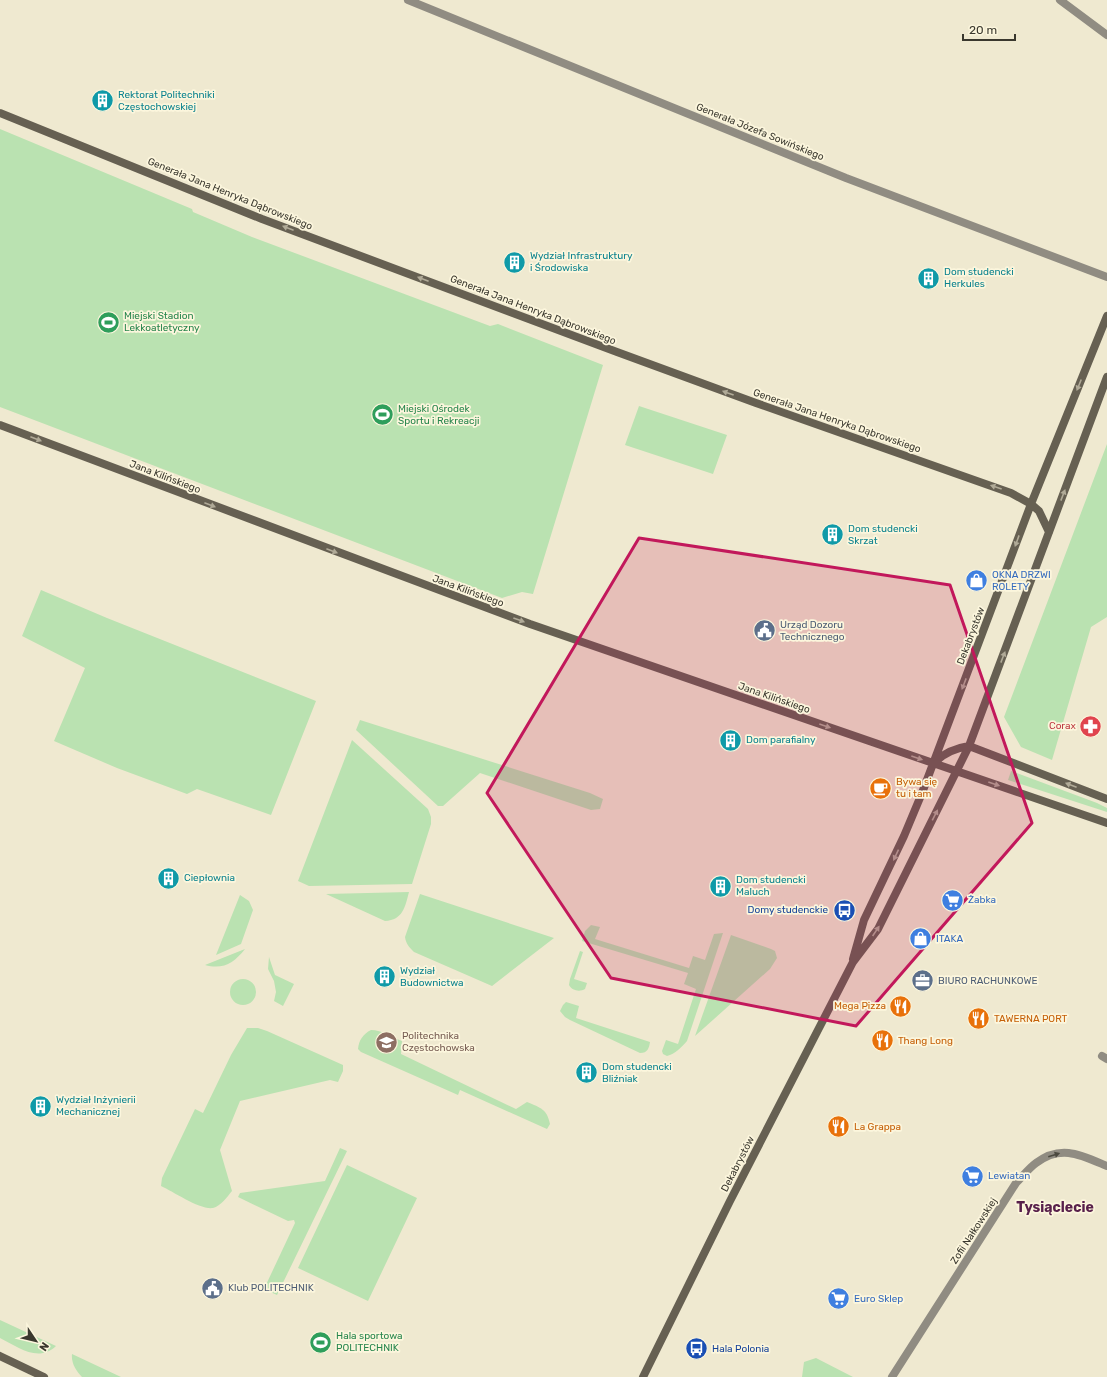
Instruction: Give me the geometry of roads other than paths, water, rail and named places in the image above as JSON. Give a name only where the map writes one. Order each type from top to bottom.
[{"type":"street","name":"Generała Józefa Sowińskiego","points":[[408,0],[846,178],[1107,277]]},
{"type":"street","points":[[1060,0],[1107,35]]},
{"type":"street","name":"Generała Jana Henryka Dąbrowskiego","points":[[0,113],[262,219],[734,395],[1011,493],[1031,504],[1039,511],[1049,532]]},
{"type":"street","name":"Dekabrystów","points":[[853,962],[864,920],[904,836],[934,764],[1031,504],[1107,316]]},
{"type":"street","name":"Dekabrystów","points":[[643,1377],[730,1201],[853,962],[878,929],[969,746],[1107,377]]},
{"type":"street","name":"Jana Kilińskiego","points":[[0,425],[530,624],[1107,823]]},
{"type":"street","points":[[934,764],[939,758],[952,750],[969,746],[1107,799]]},
{"type":"street","name":"Zofii Nałkowskiej","points":[[892,1377],[1016,1183],[1036,1163],[1056,1152],[1080,1155],[1107,1166]]},
{"type":"street","points":[[0,1356],[44,1377]]},
{"type":"place","name":"Rektorat Politechniki Częstochowskiej","points":[[103,101]]},
{"type":"place","name":"Wydział Infrastruktury i Środowiska","points":[[515,262]]},
{"type":"place","name":"Dom studencki Herkules","points":[[929,278]]},
{"type":"place","name":"Miejski Stadion Lekkoatletyczny","points":[[108,322]]},
{"type":"place","name":"Miejski Ośrodek Sportu i Rekreacji","points":[[382,415]]},
{"type":"place","name":"Dom studencki Skrzat","points":[[833,535]]},
{"type":"place","name":"OKNA DRZWI ROLETY","points":[[977,581]]},
{"type":"place","name":"Urząd Dozoru Technicznego","points":[[765,631]]},
{"type":"place","name":"Corax","points":[[1091,726]]},
{"type":"place","name":"Dom parafialny","points":[[731,740]]},
{"type":"place","name":"Bywa się tu i tam","points":[[881,788]]},
{"type":"place","name":"Ciepłownia","points":[[168,878]]},
{"type":"place","name":"Dom studencki Maluch","points":[[720,886]]},
{"type":"place","name":"Żabka","points":[[953,900]]},
{"type":"place","name":"Domy studenckie","points":[[844,910]]},
{"type":"place","name":"ITAKA","points":[[920,939]]},
{"type":"place","name":"Wydział Budownictwa","points":[[385,977]]},
{"type":"place","name":"BIURO RACHUNKOWE","points":[[923,981]]},
{"type":"place","name":"Mega Pizza","points":[[901,1006]]},
{"type":"place","name":"TAWERNA PORT","points":[[979,1019]]},
{"type":"place","name":"Thang Long","points":[[883,1041]]},
{"type":"place","name":"Politechnika Częstochowska","points":[[387,1042]]},
{"type":"place","name":"Dom studencki Bliźniak","points":[[586,1073]]},
{"type":"place","name":"Wydział Inżynierii Mechanicznej","points":[[41,1106]]},
{"type":"place","name":"La Grappa","points":[[838,1127]]},
{"type":"place","name":"Lewiatan","points":[[973,1176]]},
{"type":"place","name":"Klub POLITECHNIK","points":[[212,1288]]},
{"type":"place","name":"Euro Sklep","points":[[839,1299]]},
{"type":"place","name":"Hala sportowa POLITECHNIK","points":[[321,1342]]},
{"type":"place","name":"Hala Polonia","points":[[697,1349]]},
{"type":"district","name":"Tysiąclecie","points":[[1055,1207]]}]
